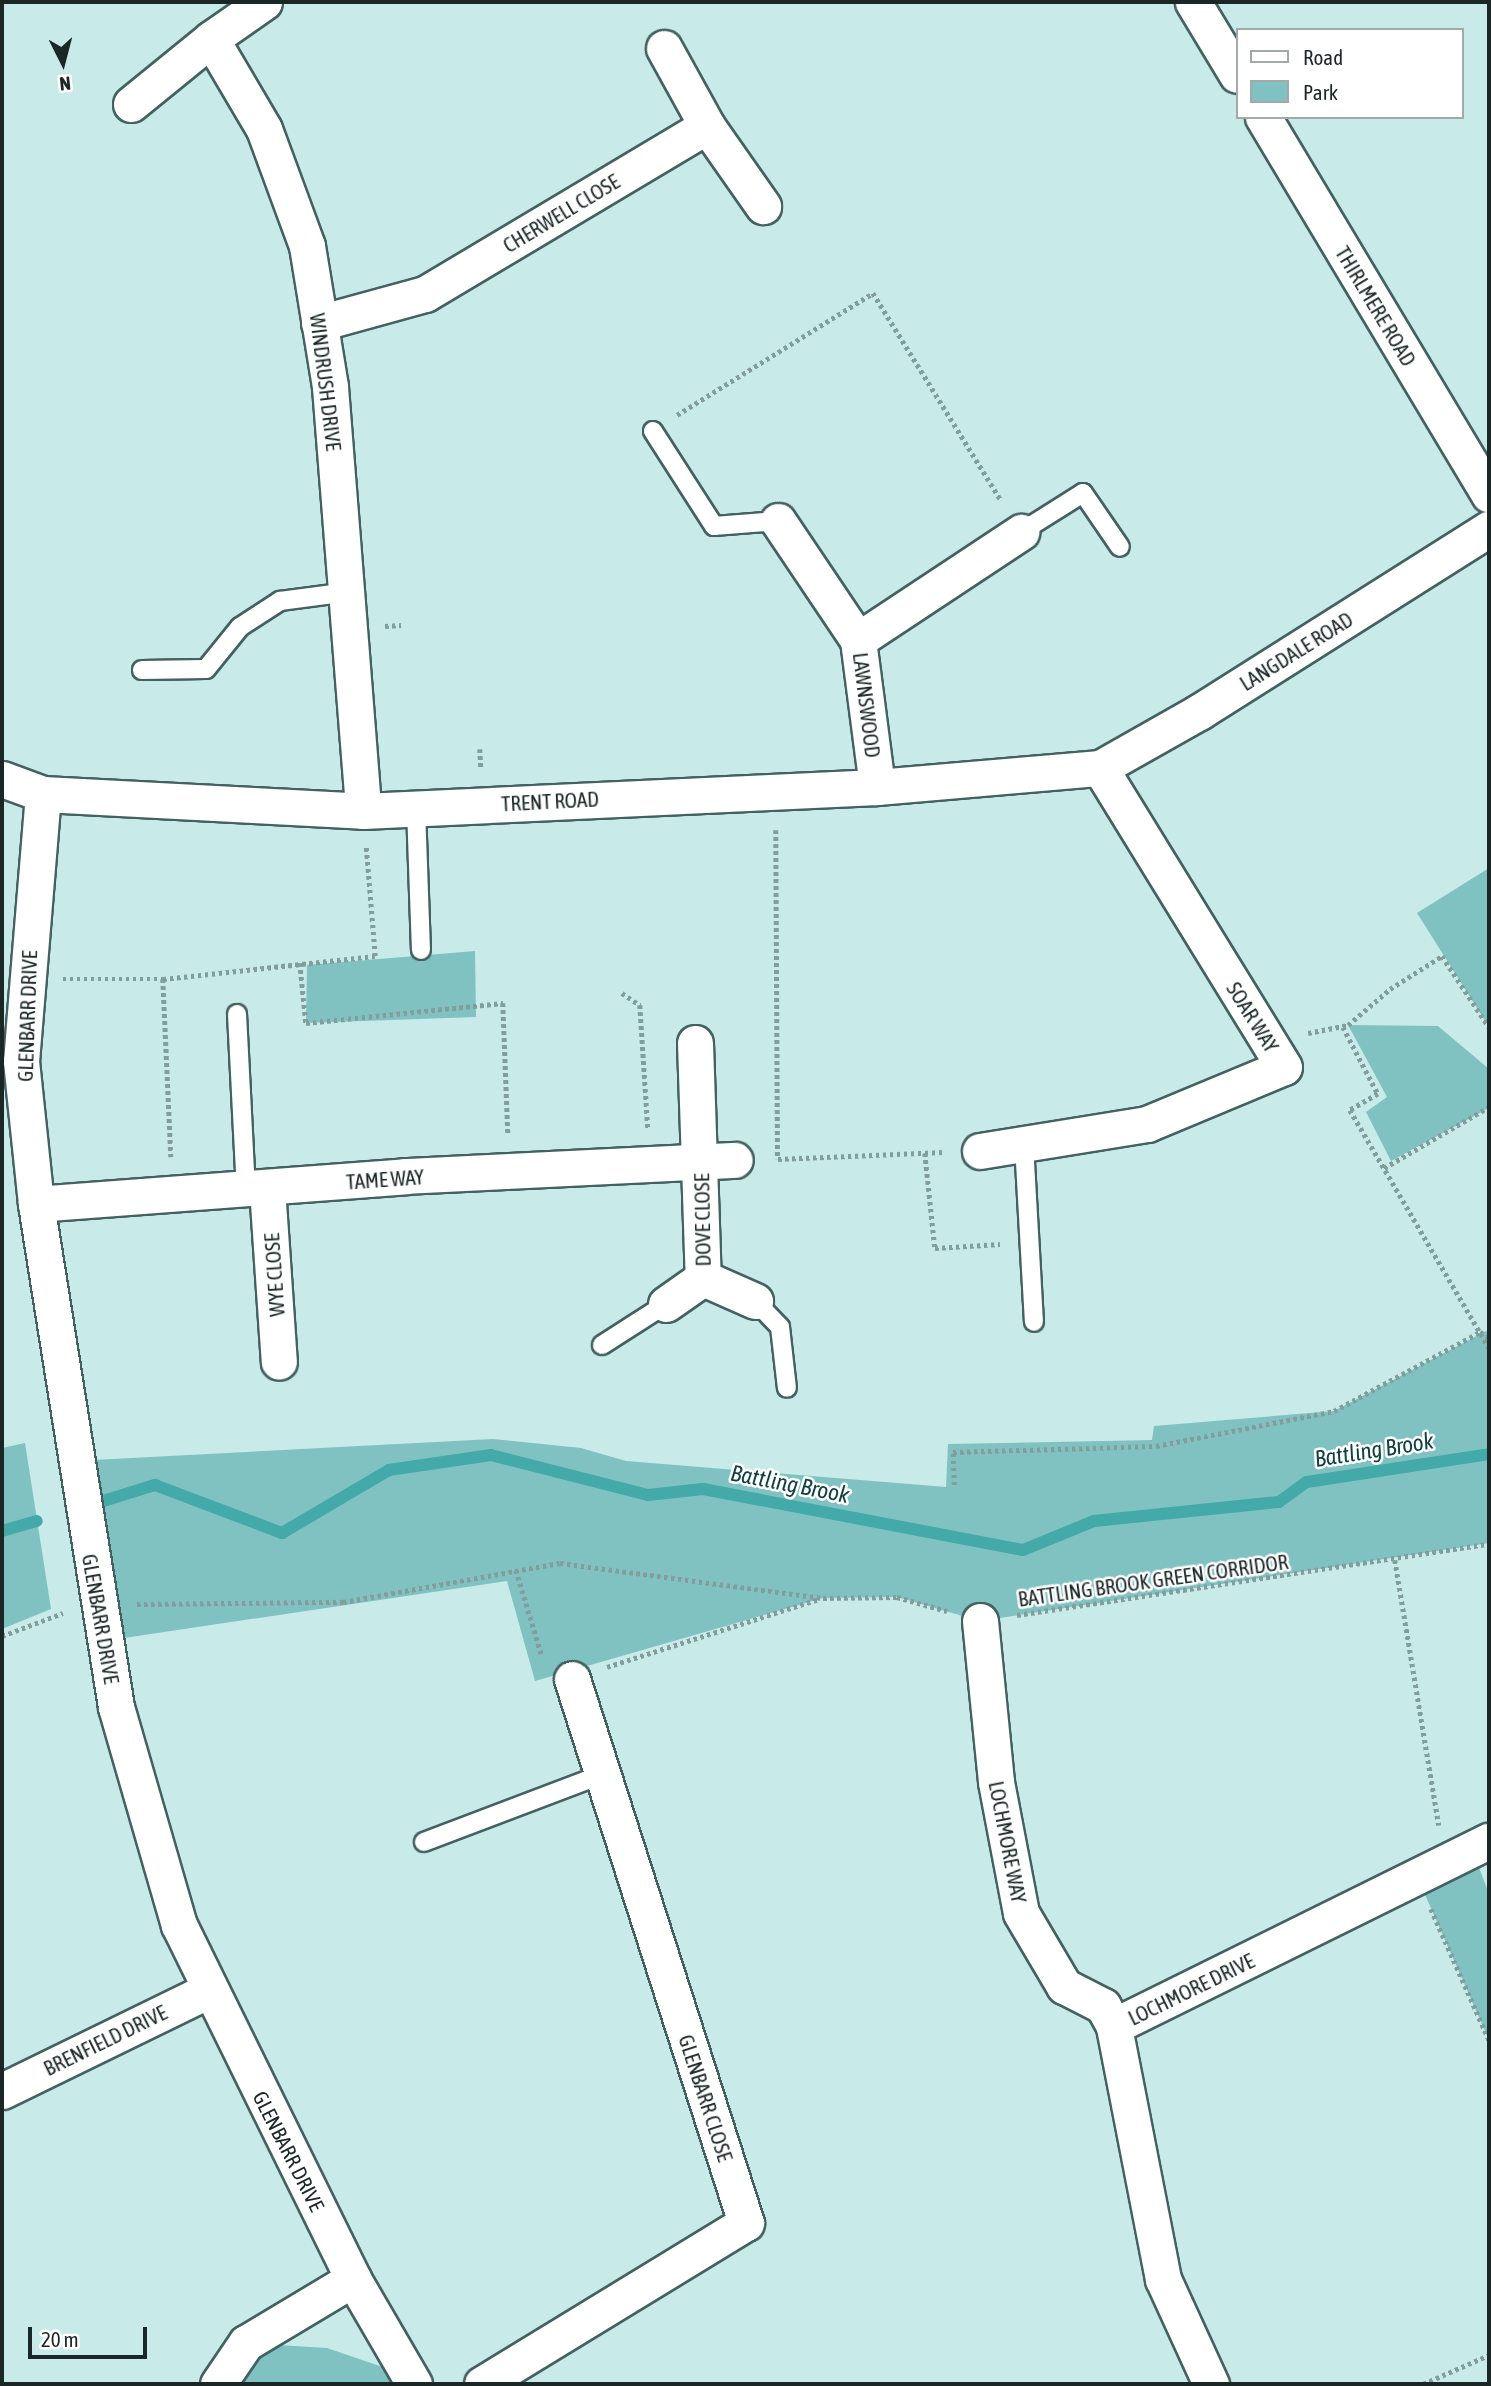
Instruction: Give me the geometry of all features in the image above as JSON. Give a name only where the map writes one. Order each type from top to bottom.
[{"type":"street","points":[[131,104],[211,39],[264,2]]},
{"type":"street","points":[[1193,2],[1236,73]]},
{"type":"street","name":"WINDRUSH DRIVE","points":[[211,39],[264,129],[307,246],[330,387],[363,811]]},
{"type":"street","points":[[664,48],[707,126],[764,206]]},
{"type":"street","name":"THIRLMERE ROAD","points":[[1264,119],[1489,494]]},
{"type":"street","name":"CHERWELL CLOSE","points":[[319,323],[425,294],[707,126]]},
{"type":"street","name":"LAWNSWOOD","points":[[778,521],[858,640],[877,786]]},
{"type":"street","name":"LANGDALE ROAD","points":[[1100,768],[1199,712],[1489,529]]},
{"type":"street","points":[[858,640],[1021,532]]},
{"type":"street","name":"TRENT ROAD","points":[[2,779],[43,794],[363,811],[877,786],[1100,768]]},
{"type":"street","name":"SOAR WAY","points":[[980,1151],[1147,1124],[1284,1067],[1100,768]]},
{"type":"street","name":"GLENBARR DRIVE","points":[[43,794],[27,979],[11,1059],[97,1604],[116,1707],[179,1925],[353,2279],[414,2384]]},
{"type":"street","name":"DOVE CLOSE","points":[[695,1043],[718,1161],[703,1278]]},
{"type":"street","name":"TAME WAY","points":[[36,1204],[510,1171],[718,1161]]},
{"type":"street","name":"WYE CLOSE","points":[[256,1188],[279,1362]]},
{"type":"street","points":[[666,1304],[703,1278],[755,1301]]},
{"type":"street","name":"LOCHMORE WAY","points":[[980,1620],[996,1782],[1021,1913],[1064,1986],[1103,2006],[1114,2026]]},
{"type":"street","name":"GLENBARR CLOSE","points":[[482,2384],[746,2223],[600,1775],[572,1679]]},
{"type":"street","name":"LOCHMORE DRIVE","points":[[1211,2384],[1163,2279],[1114,2026],[1489,1842]]},
{"type":"street","name":"BRENFIELD DRIVE","points":[[2,2091],[209,1990]]},
{"type":"street","points":[[218,2384],[246,2343],[353,2279]]},
{"type":"lane","points":[[653,430],[714,526],[778,521]]},
{"type":"lane","points":[[1021,532],[1083,493],[1120,547]]},
{"type":"lane","points":[[142,670],[206,669],[240,627],[280,601],[348,592]]},
{"type":"lane","points":[[416,808],[421,950]]},
{"type":"lane","points":[[237,1014],[256,1188]]},
{"type":"lane","points":[[1024,1144],[1034,1322]]},
{"type":"lane","points":[[755,1301],[780,1327],[787,1388]]},
{"type":"lane","points":[[602,1345],[666,1304]]},
{"type":"lane","points":[[424,1842],[600,1775]]},
{"type":"path","points":[[653,430],[873,293],[1021,532]]},
{"type":"path","points":[[776,790],[778,1158]]},
{"type":"path","points":[[27,979],[163,979],[375,956],[363,811]]},
{"type":"path","points":[[1264,1035],[1343,1027],[1443,956],[1489,1027]]},
{"type":"path","points":[[300,963],[306,1023],[503,1003],[510,1171]]},
{"type":"path","points":[[163,979],[172,1194]]},
{"type":"path","points":[[622,993],[640,1005],[650,1164]]},
{"type":"path","points":[[1343,1027],[1378,1094],[1350,1110],[1489,1348]]},
{"type":"path","points":[[1384,1168],[1489,1107]]},
{"type":"path","points":[[718,1161],[980,1151]]},
{"type":"path","points":[[925,1153],[935,1248],[1030,1242]]},
{"type":"path","points":[[1480,1332],[1489,1337]]},
{"type":"path","points":[[954,1485],[953,1452],[1156,1447],[1334,1410],[1480,1332]]},
{"type":"path","name":"BATTLING BROOK GREEN CORRIDOR","points":[[2,1636],[97,1604],[343,1602],[560,1563],[823,1598],[897,1597],[980,1620],[1489,1544]]},
{"type":"path","points":[[1395,1560],[1431,1869],[1489,2040]]},
{"type":"path","points":[[516,1570],[551,1685],[572,1679]]},
{"type":"path","name":"BATTLING BROOK GREEN CORRIDOR","points":[[572,1679],[823,1598]]},
{"type":"path","points":[[1423,2384],[1489,2355]]},
{"type":"green space","points":[[1489,868],[1489,1027],[1417,913]]},
{"type":"green space","points":[[475,951],[476,1017],[306,1023],[307,965]]},
{"type":"green space","points":[[1348,1025],[1438,1026],[1489,1069],[1489,1108],[1391,1161],[1366,1112],[1387,1097]]},
{"type":"green space","points":[[1486,1331],[1489,1333],[1489,1543],[980,1621],[897,1597],[823,1598],[535,1681],[507,1581],[124,1638],[93,1460],[493,1439],[581,1448],[626,1461],[946,1487],[948,1444],[1152,1440],[1154,1426],[1334,1411]]},
{"type":"green space","points":[[25,1443],[51,1609],[2,1629],[2,1448]]},
{"type":"green space","points":[[1472,1849],[1489,1894],[1489,2040],[1419,1881]]},
{"type":"green space","points":[[246,2343],[327,2348],[409,2376],[407,2384],[220,2384]]},
{"type":"waterway","name":"Battling Brook","points":[[100,1502],[155,1485],[282,1533],[389,1470],[491,1455],[648,1495],[703,1489],[1023,1550],[1094,1521],[1279,1502],[1307,1482],[1489,1454]]},
{"type":"waterway","name":"Battling Brook","points":[[2,1531],[37,1521]]}]
